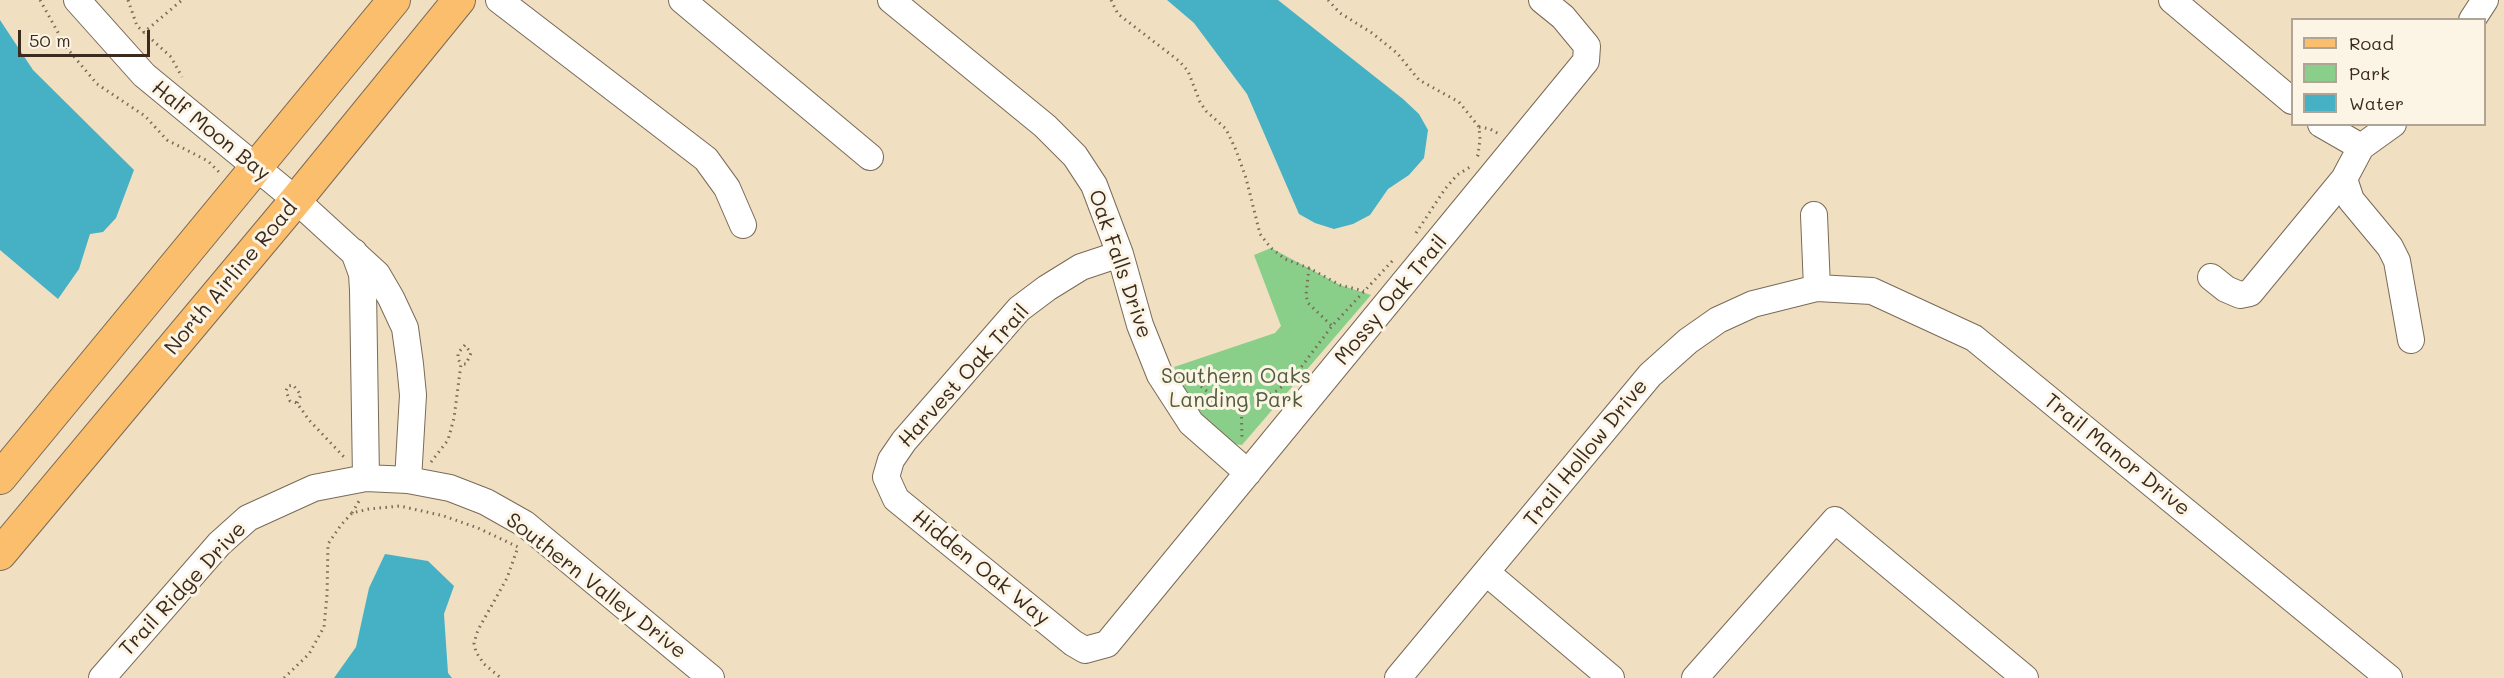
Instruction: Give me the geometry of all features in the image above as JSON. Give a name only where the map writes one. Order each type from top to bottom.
[{"type":"main road","points":[[0,478],[394,0]]},
{"type":"main road","name":"North Airline Road","points":[[0,554],[296,200],[459,0]]},
{"type":"main road","points":[[0,485],[35,513]]},
{"type":"street","name":"Half Moon Bay","points":[[77,0],[144,75],[296,200],[377,274],[405,328],[413,395],[414,481]]},
{"type":"street","points":[[499,0],[706,159],[727,188],[743,225]]},
{"type":"street","points":[[682,0],[870,158]]},
{"type":"street","name":"Oak Falls Drive","points":[[891,0],[1045,126],[1076,156],[1094,184],[1120,254],[1140,325],[1160,375],[1191,423],[1245,470]]},
{"type":"street","name":"Mossy Oak Trail","points":[[1085,650],[1107,644],[1245,470],[1562,93],[1586,61],[1587,46],[1563,17],[1542,0]]},
{"type":"street","points":[[2172,0],[2291,100]]},
{"type":"street","points":[[2473,18],[2485,0]]},
{"type":"street","points":[[2324,126],[2361,147]]},
{"type":"street","points":[[2211,277],[2226,289],[2240,295],[2250,293],[2344,180],[2361,147],[2390,126]]},
{"type":"street","points":[[2344,180],[2351,200],[2390,247],[2397,261],[2410,339]]},
{"type":"street","points":[[1814,216],[1817,288]]},
{"type":"street","points":[[354,252],[362,274],[363,290],[366,478]]},
{"type":"street","name":"Harvest Oak Trail","points":[[886,477],[891,460],[904,441],[1018,309],[1081,267],[1120,254]]},
{"type":"street","name":"Trail Hollow Drive","points":[[1398,678],[1650,375],[1718,320],[1753,304],[1817,288]]},
{"type":"street","name":"Trail Manor Drive","points":[[1817,288],[1872,291],[1974,338],[2389,678]]},
{"type":"street","name":"Hidden Oak Way","points":[[886,477],[896,499],[1073,644],[1085,650]]},
{"type":"street","name":"Trail Ridge Drive","points":[[102,678],[219,544],[248,518],[314,488],[366,478],[414,481]]},
{"type":"street","name":"Southern Valley Drive","points":[[414,481],[450,488],[486,502],[525,524],[711,678]]},
{"type":"street","points":[[1695,678],[1835,519],[2025,678]]},
{"type":"street","points":[[1487,573],[1611,678]]},
{"type":"path","points":[[40,0],[66,47],[97,84],[145,116],[167,140],[208,160],[223,177]]},
{"type":"path","points":[[128,0],[137,26],[171,57],[186,84]]},
{"type":"path","points":[[143,33],[182,0]]},
{"type":"path","points":[[1111,0],[1118,14],[1179,61],[1188,71],[1200,102],[1206,111],[1226,129],[1246,178],[1260,234],[1271,248],[1286,259],[1350,289],[1364,291]]},
{"type":"path","points":[[1328,0],[1340,13],[1398,53],[1419,80],[1459,102],[1479,127],[1478,155],[1471,166],[1457,175],[1445,189],[1414,236]]},
{"type":"path","points":[[1182,370],[1213,396],[1227,404],[1241,407],[1258,402],[1278,390],[1296,374],[1332,326],[1388,263],[1398,256]]},
{"type":"path","points":[[1309,268],[1306,295],[1308,303],[1332,326]]},
{"type":"path","points":[[414,481],[448,440],[454,418],[461,364],[458,353],[465,345],[471,353],[466,364],[461,364]]},
{"type":"path","points":[[285,678],[309,654],[324,627],[328,544],[352,513],[362,494],[366,478],[326,439],[297,403],[293,403],[287,396],[288,387],[293,385],[301,395],[297,403]]},
{"type":"path","points":[[1241,393],[1245,470]]},
{"type":"path","points":[[352,513],[386,507],[418,509],[478,528],[518,547],[507,578],[478,630],[474,643],[476,652],[484,664],[501,678]]},
{"type":"green space","name":"Southern Oaks Landing Park","points":[[1271,248],[1340,285],[1371,295],[1242,445],[1233,444],[1203,416],[1184,390],[1174,367],[1275,333],[1281,326],[1254,255]]},
{"type":"water","points":[[1167,0],[1278,0],[1419,114],[1428,130],[1424,158],[1409,175],[1388,189],[1370,215],[1353,224],[1334,229],[1315,223],[1299,214],[1247,94],[1194,23]]},
{"type":"water","points":[[0,20],[33,70],[134,170],[116,218],[103,232],[90,234],[79,269],[58,299],[0,250]]},
{"type":"water","points":[[385,554],[428,561],[454,586],[444,614],[448,673],[452,678],[334,678],[356,647],[369,588]]}]
